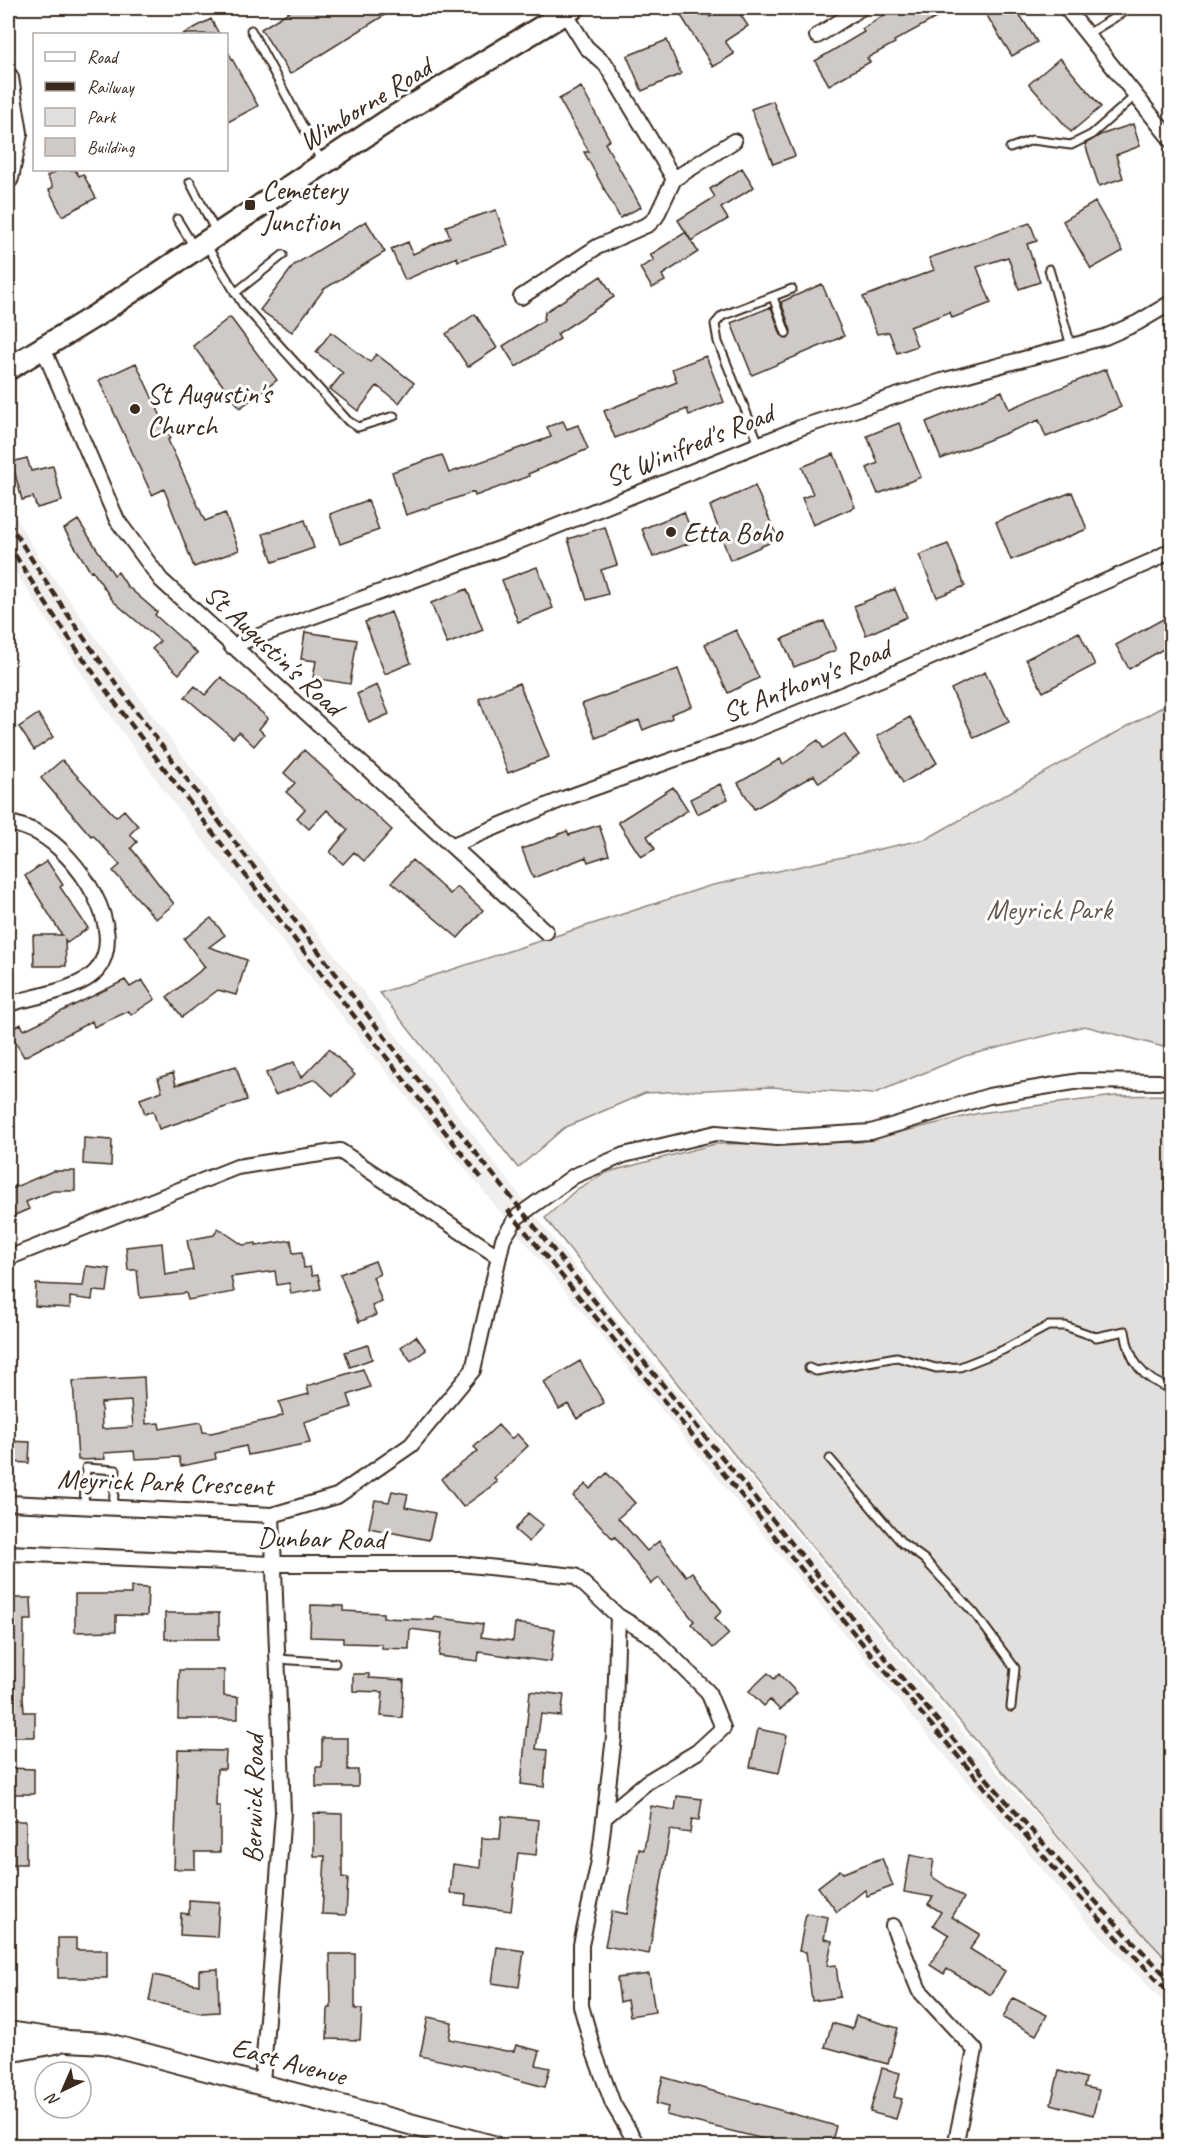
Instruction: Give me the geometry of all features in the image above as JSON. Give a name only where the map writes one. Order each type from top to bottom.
[{"type":"main road","name":"Wimborne Road","points":[[8,369],[206,242],[389,120],[569,10]]},
{"type":"street","points":[[817,36],[861,8]]},
{"type":"street","points":[[1066,8],[1171,139]]},
{"type":"street","points":[[569,10],[586,47],[606,65],[674,179]]},
{"type":"street","points":[[8,78],[17,133],[8,178]]},
{"type":"street","points":[[520,297],[597,247],[649,224],[656,216],[674,179],[734,141]]},
{"type":"street","name":"St Winifred's Road","points":[[231,646],[510,545],[802,427],[942,381],[1105,337],[1137,323],[1171,303]]},
{"type":"street","name":"St Augustin's Road","points":[[43,348],[117,520],[161,580],[546,932]]},
{"type":"street","name":"St Anthony's Road","points":[[453,845],[563,800],[748,733],[881,679],[1152,561],[1172,550]]},
{"type":"street","points":[[8,822],[39,833],[66,855],[90,888],[107,923],[107,954],[95,972],[72,986],[8,1004]]},
{"type":"street","name":"Meyrick Park Crescent","points":[[8,1503],[272,1515],[338,1496],[411,1445],[473,1370],[508,1228],[532,1204],[574,1176],[624,1155],[716,1133],[777,1138],[871,1132],[988,1096],[1080,1081],[1159,1082]]},
{"type":"street","points":[[8,1258],[237,1167],[340,1151],[499,1257]]},
{"type":"street","name":"Berwick Road","points":[[262,2083],[283,1813],[272,1515]]},
{"type":"street","name":"Dunbar Road","points":[[8,1553],[273,1564],[460,1564],[575,1576],[618,1616],[653,1637],[708,1692],[723,1728],[697,1752],[647,1782],[605,1817]]},
{"type":"street","points":[[618,1616],[614,1737],[605,1817],[581,1945],[581,2006],[594,2052],[613,2104],[638,2145]]},
{"type":"street","points":[[893,1926],[919,1990],[975,2050],[955,2145]]},
{"type":"street","name":"East Avenue","points":[[8,2032],[68,2041],[104,2043],[493,2145]]},
{"type":"street","name":"East Avenue","points":[[8,2052],[68,2041]]},
{"type":"lane","points":[[1086,35],[1130,8]]},
{"type":"lane","points":[[251,30],[323,164]]},
{"type":"lane","points":[[1010,148],[1032,140],[1071,145],[1091,135],[1135,96]]},
{"type":"lane","points":[[190,182],[206,242],[235,293],[348,421],[358,426],[394,416]]},
{"type":"lane","points":[[177,219],[206,242]]},
{"type":"lane","points":[[235,293],[283,255]]},
{"type":"lane","points":[[1049,269],[1071,346]]},
{"type":"lane","points":[[759,444],[718,342],[715,324],[722,316],[792,289]]},
{"type":"lane","points":[[773,297],[786,333]]},
{"type":"lane","points":[[809,1368],[816,1371],[897,1357],[936,1368],[960,1367],[990,1356],[1048,1326],[1056,1325],[1096,1337],[1125,1331],[1127,1347],[1134,1364],[1164,1387],[1172,1389]]},
{"type":"lane","points":[[830,1459],[902,1543],[924,1559],[975,1614],[1015,1668],[1011,1707]]},
{"type":"lane","points":[[84,1505],[86,1468],[116,1470],[113,1506]]},
{"type":"lane","points":[[278,1659],[335,1663]]},
{"type":"shaded area","points":[[8,505],[39,557],[219,805],[610,1312],[979,1751],[1171,1964],[1171,2010],[1088,1923],[907,1711],[367,1048],[177,808],[107,711],[8,561]]},
{"type":"green space","name":"Meyrick Park","points":[[1171,702],[1171,1049],[1085,1026],[965,1056],[873,1094],[770,1087],[645,1093],[564,1128],[518,1168],[380,993],[709,886],[926,839]]},
{"type":"green space","points":[[1171,1095],[1171,1964],[1112,1901],[737,1458],[545,1218],[577,1189],[608,1172],[715,1144],[860,1142],[979,1113],[1115,1096]]},
{"type":"building","points":[[295,8],[396,8],[290,74],[261,29]]},
{"type":"building","points":[[691,8],[704,8],[710,17],[726,8],[736,8],[748,26],[725,41],[734,54],[713,67],[680,14]]},
{"type":"building","points":[[895,8],[954,8],[894,41],[895,43],[867,58],[870,62],[829,85],[815,61],[864,32],[862,29]]},
{"type":"building","points":[[982,8],[1020,8],[1016,9],[1037,42],[1012,56]]},
{"type":"building","points":[[211,19],[218,33],[185,33]]},
{"type":"building","points":[[667,40],[681,74],[642,91],[627,56]]},
{"type":"building","points":[[228,52],[258,106],[228,122]]},
{"type":"building","points":[[1060,58],[1101,107],[1071,132],[1029,84]]},
{"type":"building","points":[[581,87],[610,140],[605,143],[641,207],[620,218],[584,152],[589,152],[559,99]]},
{"type":"building","points":[[773,101],[795,156],[773,164],[751,109]]},
{"type":"building","points":[[1133,124],[1140,146],[1116,155],[1123,178],[1099,186],[1085,144],[1100,135]]},
{"type":"building","points":[[742,168],[754,187],[721,208],[728,219],[691,241],[678,220],[715,197],[710,189]]},
{"type":"building","points":[[57,171],[76,171],[79,176],[83,174],[96,198],[62,216],[49,190],[53,187],[47,176]]},
{"type":"building","points":[[1095,202],[1123,251],[1091,269],[1063,221]]},
{"type":"building","points":[[496,210],[508,245],[458,261],[457,257],[405,280],[391,249],[408,242],[413,254],[450,237],[446,226]]},
{"type":"building","points":[[366,221],[385,252],[324,289],[292,332],[260,310],[294,265]]},
{"type":"building","points":[[1030,223],[1037,241],[1027,244],[1040,282],[1019,289],[1008,257],[977,267],[991,303],[952,318],[950,312],[910,327],[917,346],[897,353],[889,332],[877,334],[863,297],[934,270],[929,258]]},
{"type":"building","points":[[686,232],[698,252],[662,275],[665,281],[652,288],[640,268],[654,260],[650,255]]},
{"type":"building","points":[[601,276],[614,297],[557,334],[560,339],[516,367],[503,346],[544,320],[545,312]]},
{"type":"building","points":[[822,284],[844,336],[752,375],[731,323],[771,307],[781,335],[788,338],[791,331],[781,302]]},
{"type":"building","points":[[475,314],[497,348],[468,367],[446,334]]},
{"type":"building","points":[[230,317],[277,380],[240,408],[193,346]]},
{"type":"building","points":[[331,332],[370,362],[376,354],[414,383],[399,403],[377,386],[358,411],[330,389],[343,373],[316,352]]},
{"type":"building","points":[[706,356],[724,402],[689,415],[687,409],[615,438],[604,411],[677,382],[672,369]]},
{"type":"building","name":"St Augustin's Church","points":[[136,363],[171,438],[168,440],[205,521],[225,513],[239,550],[194,567],[164,489],[152,495],[99,380]]},
{"type":"building","points":[[1106,369],[1121,407],[1046,437],[1039,420],[941,459],[926,422],[1002,391],[1009,409]]},
{"type":"building","points":[[563,421],[567,429],[578,425],[588,449],[528,474],[529,476],[475,496],[474,492],[406,515],[392,472],[442,455],[449,473],[551,437],[547,427]]},
{"type":"building","points":[[899,423],[921,477],[878,494],[867,468],[878,463],[867,436]]},
{"type":"building","points":[[834,454],[855,507],[813,525],[802,498],[813,494],[802,467]]},
{"type":"building","points":[[27,458],[31,471],[53,466],[62,501],[37,508],[33,497],[22,500],[12,462]]},
{"type":"building","points":[[755,486],[778,539],[730,560],[710,506]]},
{"type":"building","points":[[1072,492],[1087,529],[1011,560],[996,522]]},
{"type":"building","points":[[368,500],[379,530],[340,544],[330,514]]},
{"type":"building","points":[[684,512],[695,541],[653,557],[642,529]]},
{"type":"building","points":[[78,520],[114,575],[118,572],[127,586],[157,612],[155,615],[197,653],[179,674],[152,649],[160,641],[113,601],[92,570],[90,571],[64,529]]},
{"type":"building","points":[[305,520],[314,548],[273,562],[263,534]]},
{"type":"building","points":[[605,527],[617,565],[601,570],[608,594],[587,600],[568,539]]},
{"type":"building","points":[[948,544],[965,586],[937,597],[919,555]]},
{"type":"building","points":[[537,567],[553,608],[518,622],[502,580]]},
{"type":"building","points":[[467,589],[483,630],[447,644],[431,603]]},
{"type":"building","points":[[895,589],[907,617],[866,635],[854,606]]},
{"type":"building","points":[[391,612],[411,663],[385,674],[365,622]]},
{"type":"building","points":[[1172,614],[1172,644],[1129,669],[1116,645]]},
{"type":"building","points":[[824,621],[836,650],[794,667],[782,639]]},
{"type":"building","points":[[736,630],[759,678],[728,693],[705,644]]},
{"type":"building","points":[[305,632],[357,640],[350,684],[313,678],[316,661],[301,659]]},
{"type":"building","points":[[1079,632],[1095,665],[1043,692],[1026,659]]},
{"type":"building","points":[[678,669],[692,706],[671,714],[672,718],[643,730],[639,720],[596,738],[582,704]]},
{"type":"building","points":[[985,672],[1009,722],[974,738],[951,689]]},
{"type":"building","points":[[221,677],[268,718],[259,729],[264,734],[254,746],[239,732],[233,738],[185,697],[195,686],[205,695]]},
{"type":"building","points":[[519,683],[549,757],[508,773],[479,699]]},
{"type":"building","points":[[377,685],[389,714],[369,723],[357,694]]},
{"type":"building","points":[[38,714],[53,737],[34,750],[19,727]]},
{"type":"building","points":[[910,717],[937,763],[903,783],[877,736]]},
{"type":"building","points":[[844,734],[859,755],[819,783],[814,775],[754,809],[738,783],[780,759],[783,764],[818,740],[823,748]]},
{"type":"building","points":[[304,750],[392,830],[364,861],[354,852],[343,864],[330,852],[348,830],[327,810],[309,829],[297,818],[305,809],[286,792],[295,783],[284,773]]},
{"type":"building","points":[[62,760],[116,817],[124,810],[138,826],[130,834],[137,842],[131,848],[174,904],[156,919],[113,871],[120,865],[93,835],[91,836],[41,778]]},
{"type":"building","points":[[720,784],[728,799],[697,814],[690,799]]},
{"type":"building","points":[[673,787],[688,810],[647,836],[655,849],[641,857],[618,822]]},
{"type":"building","points":[[599,825],[609,855],[588,862],[586,857],[533,878],[522,849],[567,831],[569,835]]},
{"type":"building","points":[[412,860],[450,894],[457,887],[483,910],[458,938],[392,882]]},
{"type":"building","points":[[47,861],[63,885],[60,887],[88,928],[67,943],[65,940],[66,966],[34,966],[33,935],[62,935],[25,876]]},
{"type":"building","points":[[211,918],[225,935],[209,947],[247,960],[236,995],[218,990],[182,1017],[167,997],[205,967],[184,939]]},
{"type":"building","points":[[125,980],[130,987],[142,980],[155,999],[131,1015],[129,1011],[94,1027],[92,1021],[24,1057],[9,1031],[21,1024],[24,1030]]},
{"type":"building","points":[[329,1049],[355,1075],[333,1096],[315,1079],[275,1095],[266,1073],[294,1062],[301,1078]]},
{"type":"building","points":[[236,1066],[247,1100],[159,1129],[153,1111],[145,1114],[140,1099],[162,1091],[158,1078],[173,1073],[176,1085]]},
{"type":"building","points":[[84,1138],[112,1140],[111,1166],[83,1164]]},
{"type":"building","points":[[53,1171],[75,1171],[75,1191],[53,1191],[26,1202],[29,1209],[8,1218],[8,1190]]},
{"type":"building","points":[[218,1228],[243,1245],[256,1243],[256,1246],[291,1240],[293,1253],[302,1252],[304,1268],[310,1267],[312,1276],[318,1275],[321,1289],[291,1294],[289,1283],[277,1285],[275,1271],[231,1277],[234,1292],[188,1300],[186,1293],[140,1298],[137,1270],[128,1270],[126,1247],[162,1243],[165,1275],[193,1270],[187,1240],[214,1235]]},
{"type":"building","points":[[375,1261],[380,1274],[373,1277],[382,1302],[372,1306],[376,1315],[359,1322],[340,1274]]},
{"type":"building","points":[[86,1266],[110,1269],[107,1292],[93,1291],[92,1300],[70,1297],[70,1308],[35,1306],[36,1284],[83,1286]]},
{"type":"building","points":[[416,1336],[426,1350],[411,1361],[401,1347]]},
{"type":"building","points":[[368,1345],[372,1359],[350,1367],[345,1352]]},
{"type":"building","points":[[580,1361],[604,1403],[577,1419],[568,1404],[559,1409],[544,1382]]},
{"type":"building","points":[[363,1369],[370,1387],[348,1395],[352,1407],[304,1422],[310,1443],[248,1455],[246,1446],[215,1453],[216,1459],[181,1466],[179,1457],[135,1459],[134,1451],[104,1453],[105,1459],[78,1460],[73,1381],[144,1377],[146,1424],[159,1423],[160,1429],[201,1422],[203,1432],[211,1433],[283,1415],[279,1402],[309,1394],[307,1386]],"holes":[[[131,1401],[133,1427],[102,1429],[101,1403]]]},
{"type":"building","points":[[498,1425],[511,1439],[517,1434],[528,1446],[494,1478],[497,1482],[463,1507],[441,1479],[478,1451],[474,1447]]},
{"type":"building","points":[[8,1441],[30,1442],[29,1463],[8,1462]]},
{"type":"building","points":[[607,1473],[635,1503],[618,1518],[647,1551],[659,1541],[686,1576],[692,1572],[722,1611],[715,1618],[729,1634],[713,1648],[691,1624],[694,1621],[659,1578],[651,1584],[615,1537],[613,1539],[573,1496],[586,1484],[590,1489]]},
{"type":"building","points":[[392,1491],[408,1494],[405,1507],[435,1513],[429,1540],[369,1528],[375,1500],[389,1502]]},
{"type":"building","points":[[528,1513],[543,1525],[529,1542],[515,1530]]},
{"type":"building","points":[[131,1587],[148,1588],[147,1616],[116,1615],[116,1631],[75,1632],[75,1594],[131,1594]]},
{"type":"building","points":[[8,1598],[31,1598],[32,1620],[24,1620],[23,1696],[24,1712],[35,1712],[35,1737],[8,1737]]},
{"type":"building","points":[[311,1605],[343,1606],[343,1611],[383,1613],[383,1618],[434,1620],[434,1617],[483,1624],[481,1637],[513,1641],[515,1623],[555,1629],[551,1662],[479,1652],[478,1661],[439,1656],[442,1633],[410,1629],[409,1649],[382,1648],[382,1644],[343,1643],[343,1638],[310,1637]]},
{"type":"building","points":[[165,1613],[219,1613],[219,1639],[165,1639]]},
{"type":"building","points":[[179,1670],[224,1670],[224,1696],[238,1697],[238,1719],[178,1719]]},
{"type":"building","points":[[768,1673],[774,1679],[779,1674],[797,1693],[780,1710],[770,1700],[764,1706],[749,1691]]},
{"type":"building","points":[[353,1674],[369,1674],[369,1678],[404,1680],[402,1718],[381,1716],[383,1692],[353,1691]]},
{"type":"building","points":[[530,1691],[564,1695],[561,1716],[541,1714],[536,1749],[547,1750],[544,1787],[521,1784]]},
{"type":"building","points":[[758,1729],[787,1735],[779,1773],[750,1767]]},
{"type":"building","points":[[322,1738],[348,1738],[348,1770],[358,1770],[358,1787],[316,1787],[316,1767],[322,1767]]},
{"type":"building","points":[[178,1750],[226,1751],[225,1769],[217,1769],[216,1806],[220,1806],[220,1852],[195,1852],[195,1869],[174,1869]]},
{"type":"building","points":[[8,1768],[34,1769],[34,1794],[8,1794]]},
{"type":"building","points":[[677,1796],[702,1799],[699,1820],[692,1819],[690,1833],[670,1830],[649,1954],[605,1946],[612,1911],[627,1914],[639,1849],[644,1850],[651,1806],[675,1810]]},
{"type":"building","points":[[314,1813],[342,1814],[342,1877],[348,1878],[346,1915],[322,1914],[325,1856],[314,1856]]},
{"type":"building","points":[[502,1816],[539,1820],[536,1855],[518,1853],[511,1911],[465,1905],[466,1895],[450,1893],[453,1864],[480,1868],[482,1838],[500,1839]]},
{"type":"building","points":[[9,1821],[26,1821],[26,1864],[9,1864]]},
{"type":"building","points":[[910,1855],[934,1860],[931,1876],[964,1898],[952,1917],[980,1934],[970,1949],[1005,1971],[991,1995],[947,1969],[944,1974],[930,1965],[949,1935],[933,1925],[941,1912],[928,1904],[933,1897],[904,1892]]},
{"type":"building","points":[[882,1858],[893,1886],[867,1896],[865,1890],[837,1912],[818,1887],[840,1870],[843,1873]]},
{"type":"building","points":[[189,1900],[219,1902],[217,1937],[180,1935],[181,1913],[189,1914]]},
{"type":"building","points":[[806,1913],[828,1917],[824,1939],[832,1941],[827,1966],[836,1965],[840,1997],[812,2001],[806,1952],[799,1951]]},
{"type":"building","points":[[58,1938],[76,1938],[76,1950],[107,1950],[107,1978],[58,1978]]},
{"type":"building","points":[[497,1947],[524,1951],[519,1987],[492,1983]]},
{"type":"building","points":[[330,1954],[355,1954],[355,2009],[362,2009],[360,2040],[327,2039],[328,2008],[331,2008]]},
{"type":"building","points":[[218,1969],[219,2012],[201,2013],[149,2001],[154,1975],[199,1985],[199,1970]]},
{"type":"building","points":[[649,1974],[655,2012],[630,2016],[627,2000],[620,2002],[617,1978]]},
{"type":"building","points":[[1013,1998],[1047,2015],[1036,2035],[1003,2018]]},
{"type":"building","points":[[856,2016],[898,2028],[888,2064],[825,2047],[832,2023],[852,2029]]},
{"type":"building","points":[[428,2017],[452,2022],[449,2039],[506,2051],[514,2051],[516,2045],[540,2051],[536,2065],[550,2068],[545,2087],[500,2075],[500,2073],[420,2056]]},
{"type":"building","points":[[882,2068],[900,2073],[894,2097],[902,2099],[896,2119],[870,2112]]},
{"type":"building","points":[[1059,2071],[1086,2078],[1084,2087],[1099,2090],[1093,2115],[1051,2104]]},
{"type":"building","points":[[663,2077],[836,2126],[831,2145],[788,2145],[666,2115],[668,2107],[656,2104]]},
{"type":"railway","points":[[8,521],[69,616],[167,753],[364,1011],[508,1193],[907,1684],[1037,1836],[1172,1982]]},
{"type":"railway","points":[[8,543],[54,615],[127,719],[483,1180]]},
{"type":"railway","points":[[508,1210],[880,1665],[1070,1887],[1172,1996]]},
{"type":"place","name":"Cemetery Junction","points":[[250,205]]},
{"type":"place","name":"St Augustin's Church","points":[[135,409]]},
{"type":"place","name":"Etta Boho","points":[[671,532]]}]
